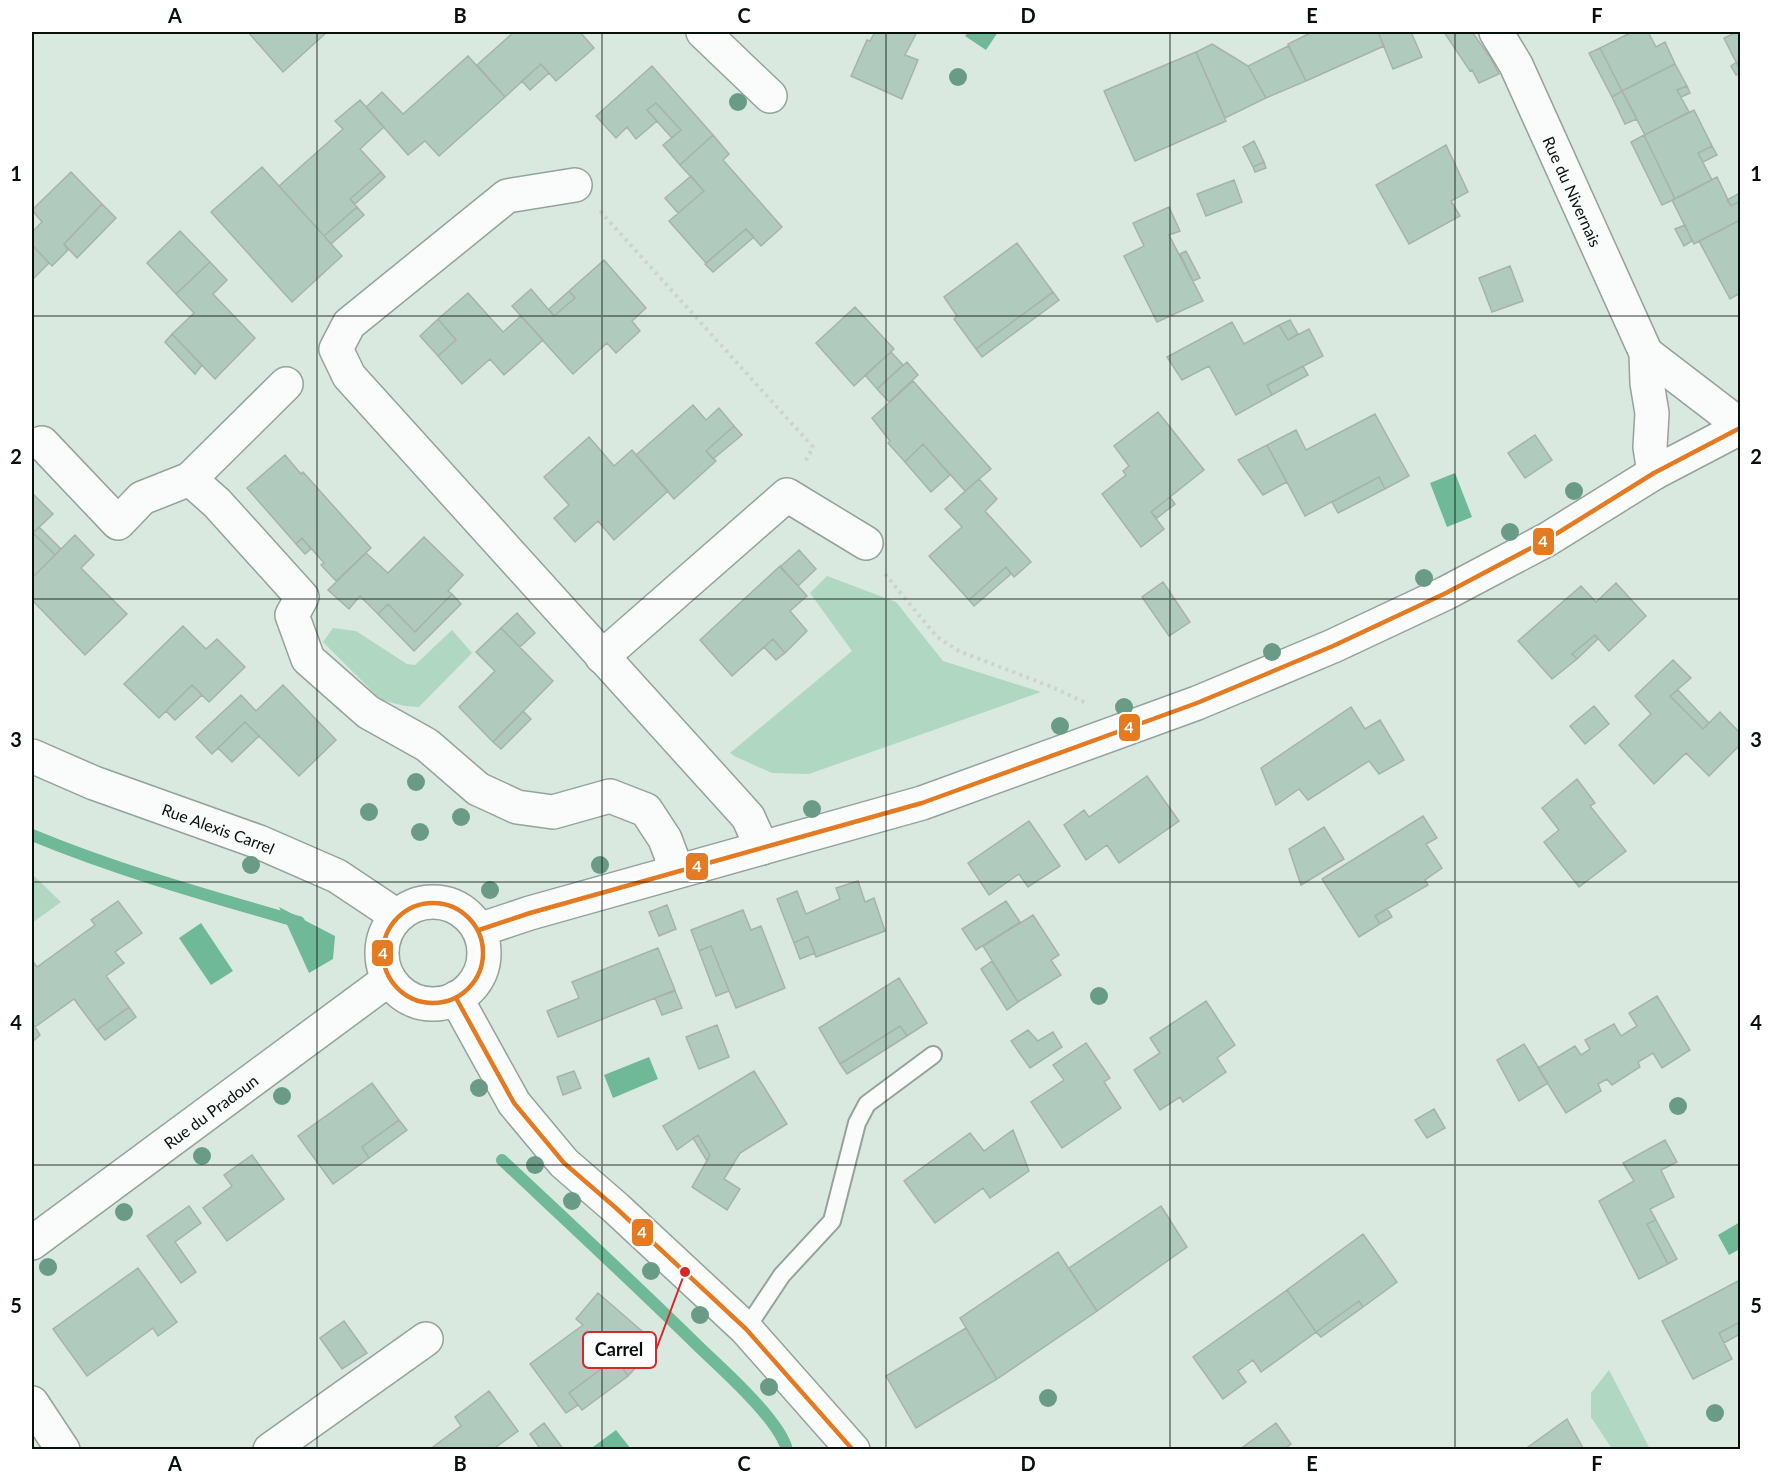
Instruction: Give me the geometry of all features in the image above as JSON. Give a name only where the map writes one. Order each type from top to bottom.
[{"type":"street","points":[[703,32],[770,96]]},
{"type":"street","name":"Rue du Nivernais","points":[[1496,32],[1516,65],[1646,353],[1647,383],[1652,413],[1650,447],[1654,473]]},
{"type":"street","points":[[575,185],[507,196],[349,324],[336,349],[349,376],[748,817],[762,848]]},
{"type":"street","name":"Rue du Nivernais","points":[[1646,353],[1740,426]]},
{"type":"street","points":[[42,443],[118,523],[142,498],[189,479],[286,384]]},
{"type":"street","points":[[479,930],[530,913],[922,803],[1177,711],[1323,650],[1446,593],[1528,550],[1654,473],[1740,426]]},
{"type":"street","points":[[189,479],[217,503],[302,597],[292,615],[308,659],[368,712],[427,745],[478,789],[517,807],[553,812],[610,795],[646,810],[665,839],[677,872]]},
{"type":"street","points":[[602,657],[787,495],[866,543]]},
{"type":"street","name":"Rue Alexis Carrel","points":[[32,756],[105,787],[259,842],[337,876],[397,916]]},
{"type":"street","points":[[426,902],[442,903],[457,908],[470,918],[479,930],[483,945],[483,961],[478,976],[469,988],[456,998],[442,1003],[426,1003],[412,999],[399,991],[389,979],[382,953],[384,939],[397,916],[411,907],[426,902]]},
{"type":"street","name":"Rue du Pradoun","points":[[32,1243],[389,979]]},
{"type":"street","points":[[456,998],[514,1103],[564,1163],[746,1329],[853,1449]]},
{"type":"street","points":[[270,1449],[426,1339]]},
{"type":"street","points":[[32,1403],[63,1449]]},
{"type":"lane","points":[[746,1329],[782,1275],[832,1221],[857,1123],[867,1104],[933,1055]]},
{"type":"path","points":[[575,185],[628,240],[813,447],[787,495]]},
{"type":"path","points":[[866,543],[882,570],[937,637],[959,651],[1052,687],[1089,705]]},
{"type":"shaded area","points":[[968,32],[998,32],[986,50],[965,36]]},
{"type":"shaded area","points":[[1455,473],[1472,517],[1447,527],[1430,483]]},
{"type":"shaded area","points":[[827,576],[896,602],[943,661],[1041,692],[809,774],[772,773],[734,756],[730,753],[852,651],[810,593]]},
{"type":"shaded area","points":[[333,628],[356,631],[407,664],[415,665],[452,630],[472,653],[419,707],[405,706],[381,700],[323,642]]},
{"type":"shaded area","points":[[32,874],[61,902],[32,923]]},
{"type":"shaded area","points":[[279,907],[335,936],[333,959],[309,973]]},
{"type":"shaded area","points":[[201,923],[233,971],[211,985],[179,938]]},
{"type":"shaded area","points":[[649,1057],[658,1079],[613,1098],[604,1075]]},
{"type":"shaded area","points":[[1740,1222],[1740,1249],[1729,1255],[1718,1235]]},
{"type":"shaded area","points":[[1609,1370],[1650,1449],[1612,1449],[1591,1417],[1591,1393]]},
{"type":"shaded area","points":[[616,1430],[631,1449],[595,1449],[593,1447]]},
{"type":"building","points":[[248,32],[327,32],[283,72]]},
{"type":"building","points":[[514,32],[580,32],[594,48],[556,81],[541,64],[505,97],[477,65]]},
{"type":"building","points":[[875,32],[917,32],[905,55],[918,60],[902,99],[851,76],[867,40],[870,41]]},
{"type":"building","points":[[1312,32],[1378,32],[1384,46],[1306,81],[1288,44]]},
{"type":"building","points":[[1378,32],[1411,32],[1422,57],[1393,69]]},
{"type":"building","points":[[1444,32],[1472,32],[1499,74],[1479,83]]},
{"type":"building","points":[[1632,32],[1648,32],[1656,47],[1665,42],[1675,64],[1622,91],[1600,48]]},
{"type":"building","points":[[1740,32],[1740,70],[1724,38]]},
{"type":"building","points":[[1212,44],[1248,66],[1266,98],[1225,118],[1196,52]]},
{"type":"building","points":[[1288,46],[1306,81],[1266,98],[1248,66]]},
{"type":"building","points":[[1600,48],[1622,91],[1612,97],[1589,53]]},
{"type":"building","points":[[1196,52],[1226,121],[1135,161],[1104,91]]},
{"type":"building","points":[[468,56],[505,97],[439,156],[425,141],[408,155],[366,107],[382,92],[403,114]]},
{"type":"building","points":[[1737,62],[1740,74],[1736,75],[1731,66]]},
{"type":"building","points":[[541,64],[549,73],[530,90],[522,81]]},
{"type":"building","points":[[1675,64],[1687,86],[1677,90],[1689,112],[1645,135],[1622,91]]},
{"type":"building","points":[[652,66],[713,135],[680,165],[663,145],[681,130],[656,103],[647,110],[657,121],[636,139],[627,127],[616,138],[596,116]]},
{"type":"building","points":[[1687,86],[1690,93],[1681,97],[1677,90]]},
{"type":"building","points":[[1622,91],[1637,119],[1625,124],[1612,97]]},
{"type":"building","points":[[360,100],[384,127],[360,149],[381,172],[350,199],[357,207],[324,236],[279,186],[343,129],[335,121]]},
{"type":"building","points":[[656,103],[681,130],[672,138],[647,110]]},
{"type":"building","points":[[1694,110],[1712,146],[1698,153],[1712,180],[1675,199],[1644,135]]},
{"type":"building","points":[[713,135],[729,154],[723,160],[782,227],[761,246],[746,229],[706,263],[669,221],[704,191],[680,165]]},
{"type":"building","points":[[1644,135],[1675,199],[1662,205],[1631,142]]},
{"type":"building","points":[[1254,141],[1264,162],[1253,167],[1243,147]]},
{"type":"building","points":[[1446,145],[1468,192],[1451,201],[1460,216],[1409,244],[1376,185]]},
{"type":"building","points":[[1712,146],[1717,155],[1703,162],[1698,153]]},
{"type":"building","points":[[1264,162],[1266,168],[1255,172],[1253,167]]},
{"type":"building","points":[[262,167],[342,256],[292,302],[211,212]]},
{"type":"building","points":[[71,172],[102,204],[64,244],[68,250],[52,266],[32,245],[32,232],[42,222],[32,210]]},
{"type":"building","points":[[381,172],[385,177],[355,204],[350,199]]},
{"type":"building","points":[[691,176],[704,191],[678,213],[665,198]]},
{"type":"building","points":[[1717,177],[1731,206],[1740,201],[1740,220],[1694,244],[1672,200]]},
{"type":"building","points":[[1234,180],[1242,202],[1206,216],[1197,194]]},
{"type":"building","points":[[1740,193],[1740,201],[1731,206],[1727,200]]},
{"type":"building","points":[[102,204],[116,218],[77,258],[64,244]]},
{"type":"building","points":[[357,207],[364,215],[331,244],[324,236]]},
{"type":"building","points":[[1169,207],[1180,231],[1169,235],[1203,301],[1157,322],[1124,256],[1144,246],[1133,223]]},
{"type":"building","points":[[1740,220],[1740,293],[1730,299],[1699,241]]},
{"type":"building","points":[[1685,225],[1692,241],[1684,246],[1675,229]]},
{"type":"building","points":[[746,229],[754,237],[713,272],[705,264]]},
{"type":"building","points":[[180,231],[210,262],[176,294],[147,263]]},
{"type":"building","points":[[1017,243],[1053,292],[976,349],[954,319],[957,316],[944,297]]},
{"type":"building","points":[[32,245],[49,263],[32,280]]},
{"type":"building","points":[[1186,251],[1200,278],[1193,281],[1180,254]]},
{"type":"building","points":[[604,260],[646,308],[632,321],[640,331],[616,353],[607,343],[573,374],[512,306],[531,289],[554,316],[575,298],[569,291]]},
{"type":"building","points":[[210,262],[227,280],[213,294],[255,338],[215,379],[172,334],[194,313],[176,294]]},
{"type":"building","points":[[1510,266],[1523,301],[1492,312],[1479,278]]},
{"type":"building","points":[[569,291],[575,298],[554,316],[549,309]]},
{"type":"building","points":[[1053,292],[1059,300],[982,357],[976,349]]},
{"type":"building","points":[[468,293],[503,332],[521,316],[543,340],[504,375],[490,359],[462,384],[438,356],[456,340],[438,319]]},
{"type":"building","points":[[855,307],[894,349],[854,386],[816,343]]},
{"type":"building","points":[[438,319],[456,340],[438,356],[420,336]]},
{"type":"building","points":[[1290,320],[1298,334],[1288,340],[1279,325]]},
{"type":"building","points":[[1232,322],[1244,344],[1279,325],[1288,340],[1309,329],[1323,356],[1267,385],[1272,395],[1236,415],[1209,366],[1182,380],[1167,357]]},
{"type":"building","points":[[172,334],[202,365],[195,374],[165,342]]},
{"type":"building","points":[[891,352],[903,365],[877,389],[865,375]]},
{"type":"building","points":[[907,362],[918,375],[889,402],[877,389]]},
{"type":"building","points":[[1303,366],[1308,375],[1272,395],[1267,385]]},
{"type":"building","points":[[913,381],[991,469],[965,491],[923,444],[905,462],[888,443],[890,441],[872,418]]},
{"type":"building","points":[[693,405],[706,420],[719,408],[734,426],[706,451],[716,461],[674,499],[636,455]]},
{"type":"building","points":[[1158,412],[1204,470],[1151,512],[1164,529],[1141,547],[1102,494],[1126,475],[1123,471],[1129,466],[1114,446]]},
{"type":"building","points":[[1375,414],[1409,476],[1385,489],[1379,477],[1305,516],[1267,445],[1296,430],[1306,450]]},
{"type":"building","points":[[734,426],[742,435],[713,459],[706,451]]},
{"type":"building","points":[[1535,435],[1552,460],[1525,478],[1508,453]]},
{"type":"building","points":[[589,437],[614,466],[632,450],[668,491],[614,540],[598,521],[575,542],[554,518],[569,505],[544,477]]},
{"type":"building","points":[[923,444],[950,475],[931,492],[905,462]]},
{"type":"building","points":[[1267,445],[1287,482],[1263,495],[1238,460]]},
{"type":"building","points":[[285,455],[371,548],[336,581],[321,565],[324,563],[302,538],[296,544],[247,488]]},
{"type":"building","points":[[1379,477],[1385,489],[1338,513],[1332,502]]},
{"type":"building","points":[[979,479],[997,499],[985,511],[1031,562],[1014,577],[1006,567],[969,600],[929,556],[962,527],[945,509]]},
{"type":"building","points":[[32,493],[53,514],[33,533],[55,555],[32,578]]},
{"type":"building","points":[[1170,497],[1175,504],[1157,518],[1151,512]]},
{"type":"building","points":[[39,527],[61,549],[55,555],[33,533]]},
{"type":"building","points":[[75,535],[94,555],[81,568],[127,614],[85,655],[32,600],[32,578]]},
{"type":"building","points":[[424,537],[463,575],[448,591],[452,594],[415,632],[388,604],[378,614],[360,596],[349,609],[328,590],[366,553],[388,573]]},
{"type":"building","points":[[302,538],[311,549],[305,554],[296,544]]},
{"type":"building","points":[[799,550],[816,569],[798,586],[780,567]]},
{"type":"building","points":[[780,566],[807,596],[790,611],[807,631],[785,653],[773,639],[732,676],[700,640]]},
{"type":"building","points":[[1006,567],[1011,574],[974,606],[969,600]]},
{"type":"building","points":[[1163,582],[1190,622],[1169,636],[1142,597]]},
{"type":"building","points":[[1616,583],[1646,616],[1609,651],[1595,635],[1572,654],[1577,659],[1552,679],[1518,641],[1581,586],[1596,602]]},
{"type":"building","points":[[452,594],[461,604],[414,651],[378,614],[388,604],[415,632]]},
{"type":"building","points":[[517,613],[535,633],[520,647],[501,628]]},
{"type":"building","points":[[183,626],[206,649],[217,639],[245,667],[209,702],[192,685],[159,718],[124,684]]},
{"type":"building","points":[[501,628],[553,681],[493,742],[459,707],[495,671],[476,652]]},
{"type":"building","points":[[1595,635],[1598,639],[1577,659],[1572,654]]},
{"type":"building","points":[[773,639],[785,653],[776,660],[764,647]]},
{"type":"building","points":[[1673,660],[1691,678],[1670,696],[1703,729],[1720,712],[1740,733],[1740,745],[1709,776],[1686,753],[1654,784],[1619,745],[1651,714],[1635,696]]},
{"type":"building","points":[[192,685],[202,695],[175,720],[166,711]]},
{"type":"building","points":[[283,685],[336,740],[299,776],[245,722],[212,754],[196,737],[241,695],[256,711]]},
{"type":"building","points":[[1678,690],[1709,723],[1703,729],[1670,696]]},
{"type":"building","points":[[1594,706],[1609,724],[1585,744],[1570,726]]},
{"type":"building","points":[[1351,707],[1365,729],[1380,720],[1404,760],[1379,774],[1369,761],[1308,800],[1299,789],[1276,805],[1261,768]]},
{"type":"building","points":[[523,711],[531,719],[501,749],[493,742]]},
{"type":"building","points":[[245,722],[259,736],[232,762],[218,748]]},
{"type":"building","points":[[1147,776],[1179,821],[1119,863],[1107,845],[1086,860],[1064,825],[1084,810],[1089,817]]},
{"type":"building","points":[[1577,779],[1595,803],[1590,806],[1626,851],[1579,887],[1544,842],[1559,830],[1542,808]]},
{"type":"building","points":[[1423,816],[1437,838],[1426,844],[1442,868],[1425,880],[1428,885],[1375,916],[1380,924],[1359,937],[1322,879]]},
{"type":"building","points":[[1029,821],[1060,866],[1028,887],[1019,874],[989,895],[968,863]]},
{"type":"building","points":[[1324,827],[1344,859],[1301,885],[1289,849]]},
{"type":"building","points":[[858,881],[865,902],[874,898],[885,931],[816,957],[808,936],[794,943],[777,899],[797,891],[806,914],[840,899],[836,888]]},
{"type":"building","points":[[118,901],[142,933],[115,952],[124,963],[106,976],[129,1007],[97,1030],[74,999],[35,1027],[32,1022],[32,960],[37,967],[95,925],[91,920]]},
{"type":"building","points":[[1006,901],[1020,922],[976,950],[962,929]]},
{"type":"building","points":[[667,905],[676,929],[659,936],[649,912]]},
{"type":"building","points":[[1387,908],[1392,917],[1380,924],[1375,916]]},
{"type":"building","points":[[743,910],[751,930],[761,926],[785,988],[736,1008],[711,946],[699,951],[691,930]]},
{"type":"building","points":[[1033,915],[1059,955],[1051,960],[1061,975],[1018,1002],[983,946]]},
{"type":"building","points":[[808,936],[815,953],[800,959],[794,943]]},
{"type":"building","points":[[711,946],[729,991],[716,996],[699,951]]},
{"type":"building","points":[[658,948],[675,990],[558,1037],[547,1011],[579,998],[572,982]]},
{"type":"building","points":[[992,961],[1018,1002],[1007,1010],[981,969]]},
{"type":"building","points":[[899,978],[927,1023],[907,1036],[900,1026],[840,1064],[819,1028]]},
{"type":"building","points":[[675,991],[682,1008],[662,1015],[655,998]]},
{"type":"building","points":[[1657,996],[1690,1050],[1662,1068],[1653,1053],[1638,1062],[1640,1067],[1612,1085],[1607,1079],[1598,1084],[1601,1091],[1566,1113],[1538,1068],[1575,1046],[1581,1055],[1590,1049],[1585,1040],[1614,1024],[1621,1036],[1637,1026],[1629,1013]]},
{"type":"building","points":[[1206,1001],[1235,1045],[1217,1058],[1226,1072],[1183,1102],[1180,1097],[1160,1110],[1134,1070],[1160,1053],[1150,1038]]},
{"type":"building","points":[[129,1007],[136,1017],[105,1040],[97,1030]]},
{"type":"building","points":[[32,1022],[40,1035],[32,1042]]},
{"type":"building","points":[[717,1025],[729,1057],[699,1069],[686,1037]]},
{"type":"building","points":[[900,1026],[907,1036],[847,1074],[840,1064]]},
{"type":"building","points":[[1028,1030],[1038,1041],[1053,1032],[1062,1047],[1030,1068],[1011,1041]]},
{"type":"building","points":[[1086,1043],[1110,1078],[1104,1082],[1121,1108],[1062,1148],[1031,1102],[1064,1080],[1053,1065]]},
{"type":"building","points":[[1524,1044],[1548,1083],[1519,1101],[1497,1060]]},
{"type":"building","points":[[574,1071],[581,1088],[563,1095],[557,1077]]},
{"type":"building","points":[[754,1071],[787,1124],[740,1153],[724,1179],[740,1189],[727,1210],[692,1187],[710,1155],[698,1135],[677,1150],[663,1126]]},
{"type":"building","points":[[372,1083],[399,1120],[362,1147],[369,1158],[333,1184],[298,1136]]},
{"type":"building","points":[[1434,1109],[1445,1128],[1427,1138],[1415,1120]]},
{"type":"building","points":[[399,1120],[407,1130],[369,1158],[362,1147]]},
{"type":"building","points":[[1013,1130],[1029,1171],[990,1198],[983,1188],[935,1223],[904,1181],[970,1133],[984,1151]]},
{"type":"building","points":[[698,1135],[710,1155],[707,1161],[693,1138]]},
{"type":"building","points":[[1665,1140],[1677,1162],[1661,1170],[1674,1197],[1650,1209],[1656,1220],[1647,1224],[1668,1264],[1639,1279],[1599,1201],[1634,1181],[1623,1163]]},
{"type":"building","points":[[252,1155],[284,1199],[227,1241],[203,1208],[232,1186],[224,1175]]},
{"type":"building","points":[[189,1206],[201,1223],[175,1242],[196,1272],[181,1283],[147,1236]]},
{"type":"building","points":[[1161,1206],[1187,1247],[1097,1311],[1069,1268]]},
{"type":"building","points":[[1656,1220],[1677,1259],[1668,1264],[1647,1224]]},
{"type":"building","points":[[1363,1234],[1397,1282],[1363,1307],[1359,1301],[1316,1332],[1287,1290]]},
{"type":"building","points":[[1058,1252],[1097,1311],[997,1379],[960,1318]]},
{"type":"building","points":[[138,1268],[177,1322],[158,1336],[153,1328],[87,1376],[53,1329]]},
{"type":"building","points":[[1740,1280],[1740,1322],[1719,1333],[1732,1359],[1693,1379],[1662,1321]]},
{"type":"building","points":[[1287,1290],[1316,1332],[1261,1372],[1253,1360],[1238,1371],[1246,1382],[1223,1399],[1193,1357]]},
{"type":"building","points":[[598,1293],[657,1344],[628,1376],[616,1358],[569,1393],[578,1405],[566,1413],[530,1364],[583,1325],[576,1319]]},
{"type":"building","points":[[1359,1301],[1363,1307],[1321,1337],[1316,1332]]},
{"type":"building","points":[[344,1321],[367,1353],[342,1369],[320,1338]]},
{"type":"building","points":[[1740,1322],[1740,1334],[1724,1343],[1719,1333]]},
{"type":"building","points":[[966,1328],[997,1379],[916,1428],[886,1376]]},
{"type":"building","points":[[616,1358],[628,1376],[582,1410],[569,1393]]},
{"type":"building","points":[[489,1391],[518,1431],[492,1450],[429,1450],[461,1426],[455,1417]]},
{"type":"building","points":[[1567,1419],[1584,1450],[1524,1450]]},
{"type":"building","points":[[544,1423],[564,1450],[541,1450],[530,1434]]},
{"type":"building","points":[[1276,1423],[1291,1444],[1283,1450],[1239,1450]]},
{"type":"waterway","points":[[32,835],[198,893],[299,922]]},
{"type":"waterway","points":[[502,1160],[734,1381],[773,1424],[787,1450]]},
{"type":"transit line","name":"4","points":[[479,930],[530,913],[922,803],[1197,703],[1333,646],[1446,593],[1548,539],[1654,473],[1740,428]]},
{"type":"transit line","name":"4","points":[[423,903],[443,903],[469,917],[480,934],[483,953],[480,972],[469,989],[443,1003],[423,1003],[405,995],[391,981],[383,963],[383,943],[391,925],[405,911],[423,903]]},
{"type":"transit line","name":"4","points":[[456,998],[514,1103],[564,1163],[746,1329],[853,1450]]},
{"type":"place","name":"Carrel","points":[[685,1272]]}]
